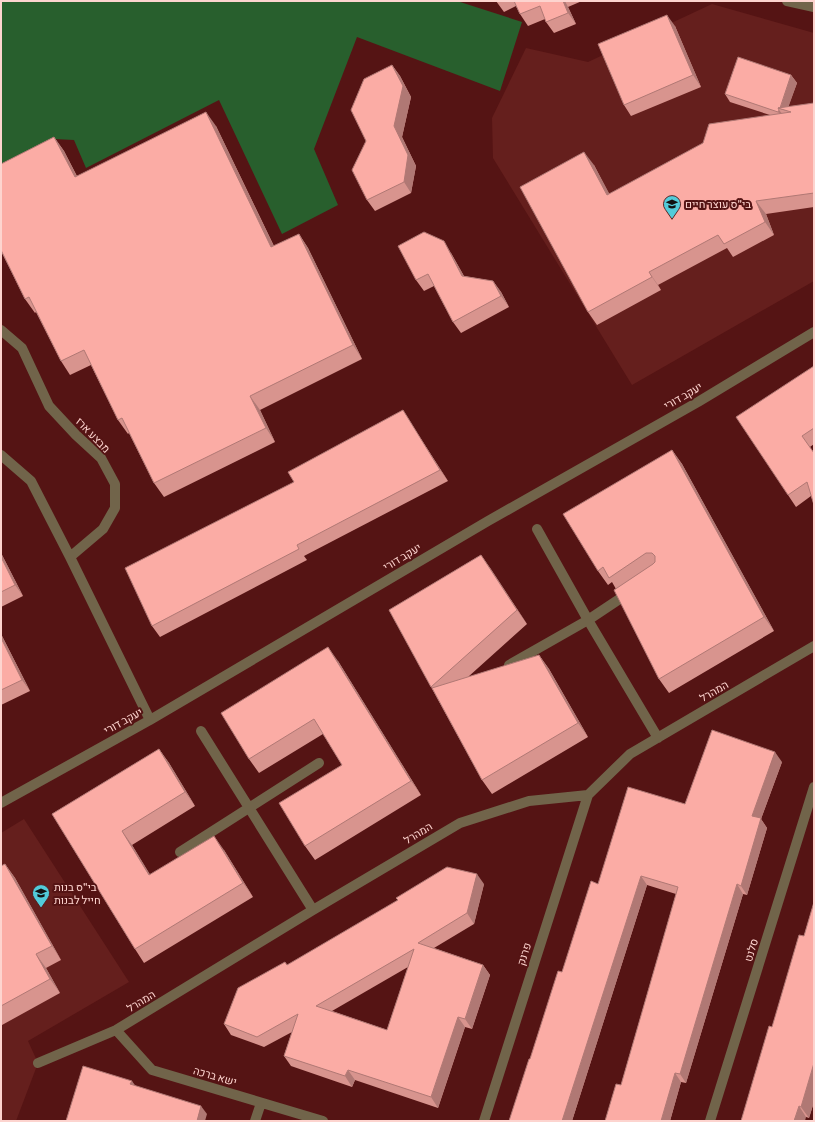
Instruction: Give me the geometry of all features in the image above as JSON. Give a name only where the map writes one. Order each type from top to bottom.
[{"type":"street","points":[[787,1],[814,7]]},
{"type":"street","name":"מבצע ארז","points":[[1,330],[22,348],[49,406],[100,458],[115,484],[115,508],[103,529],[70,557]]},
{"type":"street","name":"יעקב דורי","points":[[1,803],[150,720],[488,520],[698,402],[814,332]]},
{"type":"street","points":[[1,455],[31,481],[150,720]]},
{"type":"street","points":[[537,529],[588,620],[658,738]]},
{"type":"street","points":[[509,665],[588,620],[640,586]]},
{"type":"street","name":"המהרל","points":[[38,1063],[116,1030],[313,910],[460,823],[530,801],[588,795],[630,754],[814,646]]},
{"type":"street","points":[[201,731],[250,807],[313,910]]},
{"type":"street","points":[[180,852],[319,763]]},
{"type":"street","name":"סלנט","points":[[710,1121],[814,787]]},
{"type":"street","name":"פרנק","points":[[484,1121],[588,795]]},
{"type":"street","name":"ישא ברכה","points":[[116,1030],[152,1070],[323,1121]]},
{"type":"street","points":[[255,1121],[262,1102]]},
{"type":"shaded area","name":"בי\"ס עוצר חיים","points":[[712,4],[814,33],[814,281],[632,385],[493,158],[492,118],[526,48],[588,62]]},
{"type":"shaded area","name":"בי\"ס בנות חייל לבנות","points":[[24,819],[129,982],[28,1041],[38,1063],[16,1121],[1,1121],[1,833]]},
{"type":"green space","points":[[1,1],[457,1],[522,22],[500,91],[357,37],[314,149],[338,205],[282,234],[219,100],[86,168],[74,140],[54,139],[1,167]]},
{"type":"building","points":[[514,1],[563,1],[568,13],[546,22],[540,6],[520,14]]},
{"type":"building","points":[[667,15],[693,75],[624,105],[598,44]]},
{"type":"building","points":[[738,57],[791,75],[780,108],[778,108],[778,112],[725,94]]},
{"type":"building","points":[[392,65],[403,86],[394,126],[408,155],[404,182],[367,200],[352,170],[366,141],[351,110],[364,79]]},
{"type":"building","points":[[814,103],[814,193],[756,201],[765,222],[724,244],[718,235],[649,272],[652,277],[588,312],[520,187],[584,152],[607,195],[703,143],[709,124],[791,112],[778,108]]},
{"type":"building","points":[[206,112],[271,247],[299,234],[353,345],[250,396],[266,428],[154,483],[122,418],[118,420],[84,350],[61,361],[29,297],[25,299],[1,250],[1,164],[54,137],[75,177]]},
{"type":"building","points":[[424,232],[444,241],[462,276],[493,281],[501,296],[453,322],[428,274],[416,280],[398,246]]},
{"type":"building","points":[[814,366],[814,428],[802,436],[814,453],[814,505],[807,482],[788,495],[736,417]]},
{"type":"building","points":[[403,410],[440,470],[297,545],[299,549],[152,626],[125,568],[294,482],[288,472]]},
{"type":"building","points":[[672,450],[764,617],[659,679],[614,590],[653,564],[655,562],[655,556],[652,553],[646,553],[609,578],[603,567],[598,571],[563,514]]},
{"type":"building","points":[[481,555],[517,610],[431,687],[389,610]]},
{"type":"building","points":[[1,557],[15,585],[1,592]]},
{"type":"building","points":[[1,638],[22,680],[1,690]]},
{"type":"building","points":[[328,647],[411,781],[305,846],[279,803],[342,765],[314,719],[249,759],[221,713]]},
{"type":"building","points":[[539,655],[578,723],[482,780],[432,688]]},
{"type":"building","points":[[712,730],[775,752],[752,816],[761,818],[741,886],[737,884],[680,1074],[675,1073],[661,1121],[605,1121],[616,1084],[621,1085],[678,887],[641,876],[562,1121],[509,1121],[558,971],[562,972],[591,881],[598,884],[628,787],[685,804]]},
{"type":"building","points":[[159,749],[185,792],[122,831],[149,875],[214,836],[243,883],[135,949],[52,814]]},
{"type":"building","points":[[5,864],[52,946],[36,954],[50,979],[1,1006],[1,866]]},
{"type":"building","points":[[447,867],[477,874],[467,913],[418,943],[483,965],[465,1019],[458,1017],[431,1097],[348,1070],[345,1076],[284,1056],[298,1014],[257,1037],[224,1024],[238,988],[285,962],[287,965],[398,900],[396,898]],"holes":[[[414,949],[387,1030],[316,1006]]]},
{"type":"building","points":[[814,902],[814,1063],[801,1107],[799,1106],[794,1121],[741,1121],[769,1026],[772,1027],[799,935],[804,936]]},
{"type":"building","points":[[83,1066],[132,1081],[130,1084],[201,1106],[197,1121],[66,1121]]},
{"type":"place","name":"בי\"ס עוצר חיים","points":[[672,219]]},
{"type":"place","name":"בי\"ס בנות חייל לבנות","points":[[41,908]]}]
